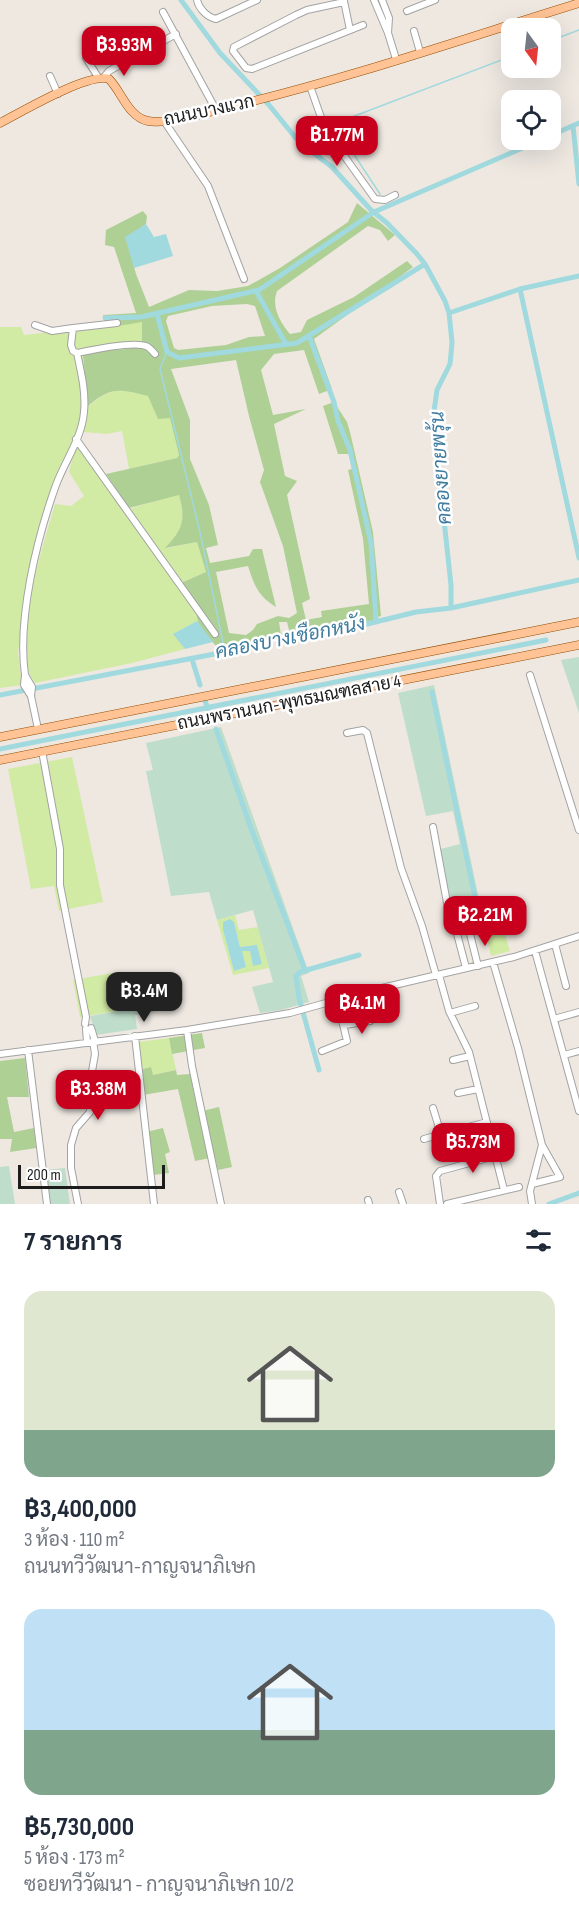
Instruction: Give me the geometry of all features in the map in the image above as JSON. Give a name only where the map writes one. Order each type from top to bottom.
[{"type":"main road","name":"ถนนบางแวก","points":[[101,77],[115,85],[132,112],[139,118],[147,121],[164,121],[310,86],[579,3]]},
{"type":"main road","points":[[0,123],[58,94],[101,77]]},
{"type":"main road","name":"ถนนพรานนก-พุทธมณฑลสาย 4","points":[[0,737],[579,622]]},
{"type":"main road","name":"ถนนพรานนก-พุทธมณฑลสาย 4","points":[[0,760],[579,645]]},
{"type":"street","points":[[197,0],[202,11],[216,20],[257,0]]},
{"type":"street","points":[[406,11],[432,0]]},
{"type":"street","points":[[350,30],[344,1],[307,10],[234,47],[233,51],[246,68],[252,69],[363,25]]},
{"type":"street","points":[[388,33],[389,18],[383,2],[375,3],[396,59]]},
{"type":"street","points":[[163,12],[216,110]]},
{"type":"street","points":[[414,31],[420,52]]},
{"type":"street","points":[[86,58],[101,77],[176,34]]},
{"type":"street","points":[[50,76],[58,94]]},
{"type":"street","points":[[310,86],[323,123],[375,199],[385,200],[395,195]]},
{"type":"street","points":[[164,121],[208,186],[244,279]]},
{"type":"street","points":[[35,325],[52,331],[117,323]]},
{"type":"street","points":[[38,729],[30,695],[32,687],[26,678],[22,631],[40,538],[56,486],[82,423],[84,401],[77,353],[72,349],[73,328]]},
{"type":"street","points":[[77,353],[141,345],[147,346],[155,354]]},
{"type":"street","points":[[76,439],[215,634]]},
{"type":"street","points":[[530,675],[579,830]]},
{"type":"street","points":[[347,733],[363,730],[368,733],[401,868],[450,1013],[470,1056],[504,1190]]},
{"type":"street","points":[[42,751],[60,849],[60,885],[95,1054],[91,1077],[90,1112],[76,1128],[71,1145],[71,1168],[78,1204]]},
{"type":"street","points":[[433,827],[450,920],[455,926],[466,968]]},
{"type":"street","points":[[470,934],[478,966]]},
{"type":"street","points":[[0,1054],[187,1030],[292,1012],[363,992],[535,951],[579,936]]},
{"type":"street","points":[[555,944],[566,986]]},
{"type":"street","points":[[535,951],[576,1091],[579,1111]]},
{"type":"street","points":[[493,962],[517,1043],[542,1145],[560,1178],[531,1184]]},
{"type":"street","points":[[345,1025],[370,1021],[363,992]]},
{"type":"street","points":[[322,1051],[347,1041],[337,999]]},
{"type":"street","points":[[450,1013],[475,1006]]},
{"type":"street","points":[[554,1019],[579,1012]]},
{"type":"street","points":[[187,1030],[192,1066],[221,1204]]},
{"type":"street","points":[[135,1036],[154,1204]]},
{"type":"street","points":[[28,1050],[47,1204]]},
{"type":"street","points":[[564,1055],[579,1051]]},
{"type":"street","points":[[453,1060],[470,1056]]},
{"type":"street","points":[[458,1093],[478,1089]]},
{"type":"street","points":[[433,1108],[441,1134]]},
{"type":"street","points":[[424,1138],[487,1122]]},
{"type":"street","points":[[532,1204],[531,1184],[542,1145]]},
{"type":"street","points":[[440,1204],[436,1176],[440,1171],[495,1156]]},
{"type":"street","points":[[447,1204],[519,1186]]},
{"type":"street","points":[[399,1192],[403,1204]]},
{"type":"green space","points":[[357,203],[395,235],[388,241],[380,230],[368,226],[277,291],[275,303],[277,314],[290,334],[301,332],[307,320],[354,297],[407,261],[413,267],[314,339],[332,389],[319,394],[304,350],[274,354],[261,370],[273,415],[306,409],[274,424],[285,476],[297,481],[287,495],[310,599],[302,603],[306,620],[322,617],[321,611],[369,604],[363,539],[348,470],[352,469],[349,454],[338,454],[323,406],[334,402],[347,422],[350,432],[373,532],[381,616],[374,618],[372,622],[290,634],[287,622],[279,622],[281,635],[218,648],[200,627],[197,612],[181,583],[206,572],[197,542],[165,548],[176,535],[181,524],[182,511],[179,495],[129,508],[106,474],[177,458],[179,455],[170,418],[158,419],[148,396],[123,391],[110,392],[88,406],[83,355],[103,350],[129,349],[142,341],[142,322],[106,328],[103,315],[136,313],[114,247],[105,245],[106,230],[143,211],[147,216],[146,224],[126,238],[136,274],[149,307],[189,290],[217,291],[248,286],[280,268],[348,222]],"holes":[[[247,304],[255,306],[265,336],[249,337],[226,345],[178,350],[174,348],[166,321],[168,316],[212,306]],[[236,360],[264,470],[260,482],[283,546],[297,613],[289,618],[278,616],[257,624],[246,635],[229,633],[216,572],[248,566],[258,589],[265,599],[276,607],[262,549],[253,549],[249,556],[210,563],[206,548],[218,545],[209,505],[190,459],[190,420],[171,369]]]},
{"type":"green space","points":[[142,322],[143,342],[138,345],[129,349],[103,350],[83,355],[89,406],[110,392],[124,391],[149,396],[158,418],[170,418],[179,455],[177,458],[129,469],[122,431],[107,434],[83,432],[77,446],[198,612],[197,621],[174,634],[185,649],[132,663],[35,683],[28,667],[25,646],[31,595],[55,504],[71,506],[84,496],[69,472],[74,452],[37,538],[23,610],[18,653],[22,685],[0,688],[0,327],[21,327],[24,335]]},
{"type":"green space","points":[[179,494],[182,523],[167,548],[197,542],[206,572],[181,583],[129,509]]},
{"type":"green space","points":[[579,657],[579,713],[561,660]]},
{"type":"green space","points":[[434,685],[481,909],[447,917],[433,851],[460,844],[453,811],[426,816],[398,693]]},
{"type":"green space","points":[[221,727],[309,973],[301,976],[309,1002],[281,1010],[260,1013],[252,987],[273,982],[253,910],[217,920],[209,892],[171,896],[146,771],[153,770],[146,743]]},
{"type":"green space","points":[[72,757],[103,902],[59,911],[54,886],[31,889],[8,769]]},
{"type":"green space","points":[[497,907],[510,951],[491,956],[481,909]]},
{"type":"green space","points":[[235,915],[239,930],[258,927],[269,968],[233,975],[217,920]],"holes":[[[223,922],[234,922],[240,947],[257,945],[261,964],[250,950],[241,951],[246,967],[234,971],[223,930]]]},
{"type":"green space","points":[[118,972],[124,1010],[80,1017],[73,980]]},
{"type":"green space","points":[[178,1001],[179,1007],[135,1015],[137,1029],[96,1035],[90,1016]]},
{"type":"green space","points":[[202,1033],[205,1048],[172,1054],[169,1038]]},
{"type":"green space","points":[[169,1038],[176,1070],[153,1075],[140,1069],[138,1042]]},
{"type":"green space","points":[[25,1058],[29,1097],[7,1097],[14,1132],[34,1128],[36,1148],[10,1152],[12,1139],[0,1139],[0,1061]]},
{"type":"green space","points":[[151,1067],[153,1075],[176,1070],[177,1075],[190,1074],[198,1112],[219,1107],[232,1167],[218,1170],[215,1157],[195,1161],[178,1089],[143,1095],[140,1070]]},
{"type":"green space","points":[[163,1128],[170,1152],[165,1154],[169,1173],[153,1175],[146,1132]]},
{"type":"green space","points":[[9,1166],[15,1204],[0,1204],[0,1167]]},
{"type":"green space","points":[[65,1168],[70,1204],[51,1204],[46,1170]]},
{"type":"water","points":[[146,224],[154,237],[166,234],[173,256],[134,268],[125,237]]},
{"type":"water","points":[[197,621],[213,642],[185,649],[173,634]]},
{"type":"water","points":[[230,919],[234,922],[240,947],[257,945],[262,964],[253,966],[250,951],[242,951],[246,967],[234,971],[223,930],[223,922]]},
{"type":"waterway","name":"คลองยายพรุ้น","points":[[181,0],[220,53],[269,105],[299,142],[332,167],[371,210],[417,254],[445,301],[449,313],[452,342],[450,364],[437,390],[433,418],[451,585],[451,608]]},
{"type":"waterway","points":[[561,37],[579,30]]},
{"type":"waterway","points":[[380,194],[336,127],[344,120],[501,60]]},
{"type":"waterway","points":[[561,131],[579,123]]},
{"type":"waterway","points":[[573,126],[579,184]]},
{"type":"waterway","points":[[105,318],[141,317],[259,290],[374,212],[518,150]]},
{"type":"waterway","points":[[157,314],[167,352],[179,358],[297,343],[425,264]]},
{"type":"waterway","points":[[449,313],[520,289],[579,276]]},
{"type":"waterway","points":[[520,289],[579,558]]},
{"type":"waterway","points":[[256,291],[286,344]]},
{"type":"waterway","points":[[309,336],[350,450],[371,543],[376,622]]},
{"type":"waterway","points":[[167,351],[160,369],[200,532],[225,652]]},
{"type":"waterway","name":"คลองบางเชือกหนัง","points":[[0,695],[225,652],[275,637],[359,626],[416,612],[451,608],[579,580]]},
{"type":"waterway","points":[[0,749],[546,640]]},
{"type":"waterway","points":[[192,659],[200,685]]},
{"type":"waterway","points":[[432,692],[477,907]]},
{"type":"waterway","points":[[205,701],[210,714]]},
{"type":"waterway","points":[[216,729],[305,970]]},
{"type":"waterway","points":[[319,1070],[299,998],[296,976],[300,972],[359,955]]},
{"type":"waterway","points":[[549,1204],[579,1193]]}]
